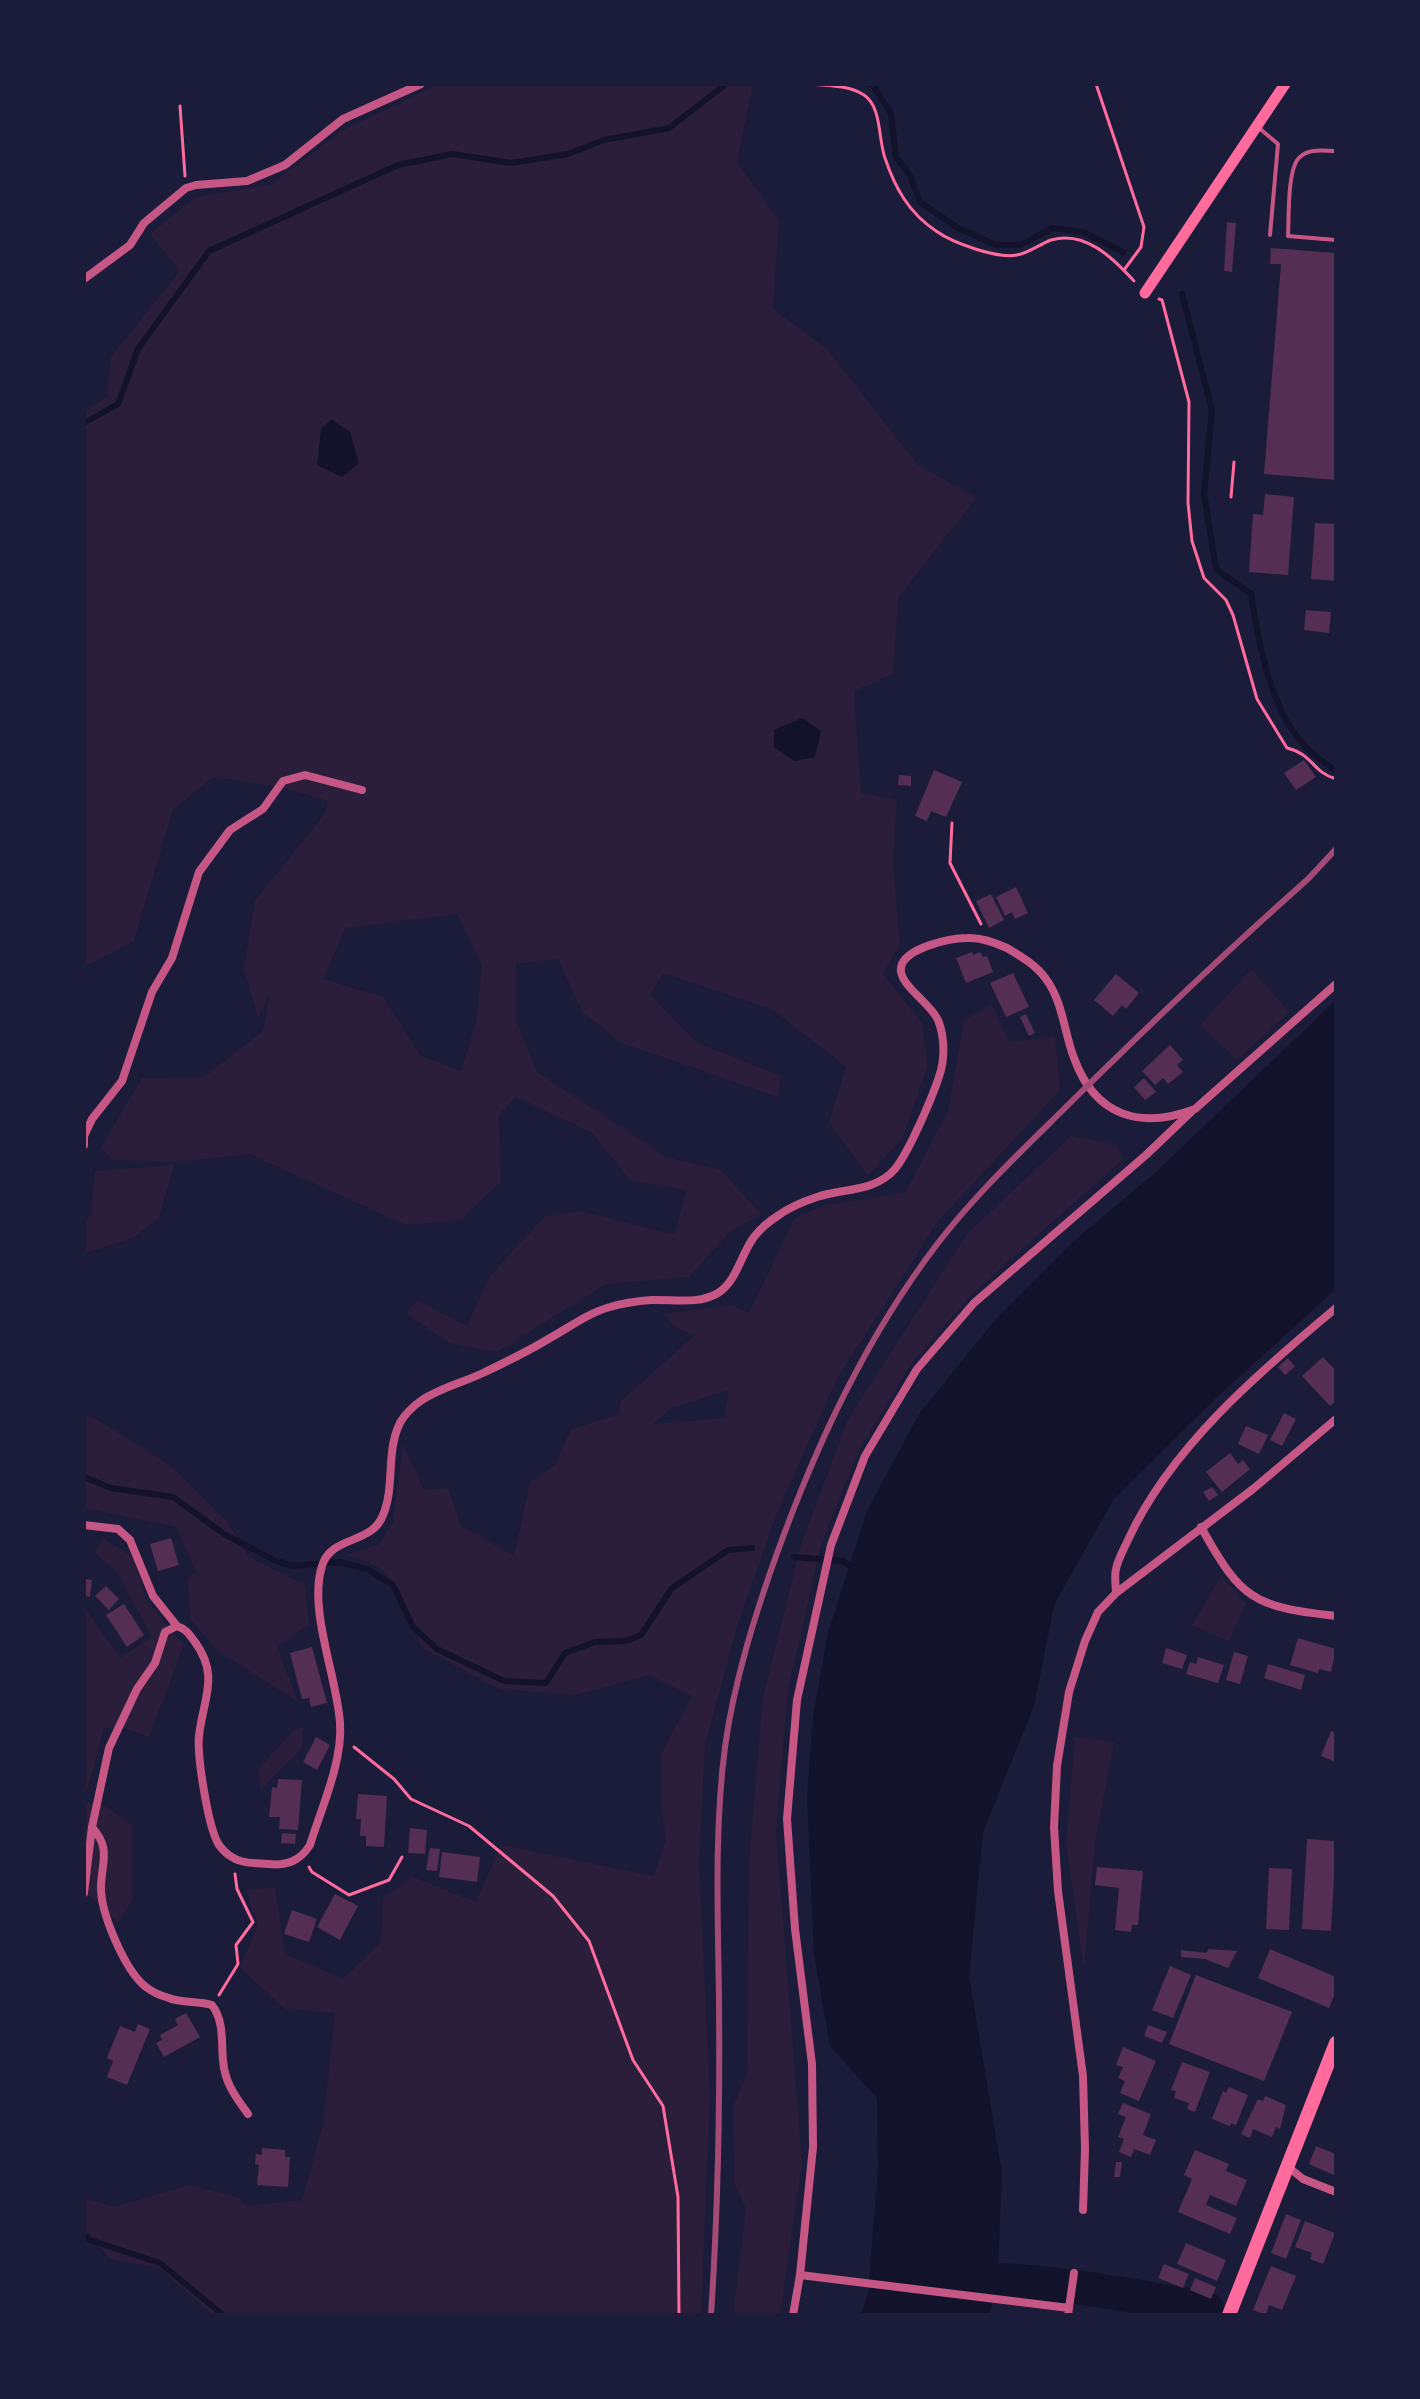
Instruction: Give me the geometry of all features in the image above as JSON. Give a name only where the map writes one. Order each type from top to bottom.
[{"type":"highway","points":[[1229,2315],[1336,2043]]},
{"type":"main road","points":[[1145,293],[1285,84]]},
{"type":"street","points":[[84,279],[130,245],[144,223],[186,188],[247,181],[285,165],[343,119],[421,84]]},
{"type":"street","points":[[84,1145],[84,1136],[92,1119],[122,1081],[152,992],[172,958],[199,872],[230,830],[263,809],[283,781],[305,775],[362,790]]},
{"type":"street","points":[[84,1525],[118,1529],[130,1540],[153,1596],[202,1651],[210,1676],[199,1735],[199,1756],[211,1824],[218,1844],[233,1858],[243,1862],[275,1865],[293,1862],[303,1857],[310,1845],[341,1740],[340,1719],[318,1601],[320,1572],[329,1551],[376,1529],[384,1515],[393,1442],[401,1419],[421,1400],[481,1374],[608,1307],[648,1300],[698,1300],[719,1292],[732,1278],[754,1237],[780,1214],[816,1197],[876,1184],[893,1171],[907,1151],[941,1069],[944,1038],[937,1018],[925,1001],[903,981],[900,970],[904,960],[916,951],[948,941],[969,937],[993,941],[1027,959],[1048,981],[1061,1009],[1075,1060],[1096,1097],[1117,1114],[1144,1118],[1178,1115],[1195,1109]]},
{"type":"street","points":[[793,2315],[813,2147],[812,2064],[795,1929],[787,1819],[797,1700],[822,1581],[831,1545],[865,1456],[917,1369],[974,1303],[1146,1155],[1336,984]]},
{"type":"street","points":[[1116,1593],[1116,1568],[1136,1523],[1160,1484],[1197,1438],[1278,1356],[1336,1308]]},
{"type":"street","points":[[1083,2210],[1083,2076],[1058,1891],[1054,1827],[1057,1766],[1069,1692],[1085,1641],[1098,1612],[1116,1593],[1253,1489],[1336,1419]]},
{"type":"street","points":[[1201,1527],[1220,1561],[1241,1588],[1255,1599],[1279,1608],[1336,1616]]},
{"type":"street","points":[[84,1893],[92,1827],[109,1748],[137,1689],[155,1663],[165,1632],[177,1626]]},
{"type":"street","points":[[92,1827],[105,1850],[101,1888],[104,1913],[126,1960],[145,1987],[172,2000],[212,2005],[219,2013],[224,2069],[230,2090],[248,2114]]},
{"type":"street","points":[[1287,2166],[1303,2179],[1336,2192]]},
{"type":"street","points":[[800,2275],[1069,2312],[1074,2273]]},
{"type":"lane","points":[[1257,127],[1278,144],[1270,235]]},
{"type":"lane","points":[[1336,151],[1318,150],[1301,155],[1293,165],[1288,236],[1336,240]]},
{"type":"path","points":[[810,84],[849,89],[866,97],[875,110],[884,155],[895,183],[910,210],[938,233],[991,254],[1018,255],[1053,239],[1076,238],[1101,249],[1145,293],[1162,300],[1189,402],[1188,503],[1192,541],[1204,578],[1226,600],[1233,615],[1257,699],[1270,723],[1287,748],[1303,752],[1322,775],[1336,779]]},
{"type":"path","points":[[1096,84],[1144,227],[1141,247],[1124,270]]},
{"type":"path","points":[[180,106],[186,188]]},
{"type":"path","points":[[1231,497],[1234,462]]},
{"type":"path","points":[[952,823],[950,863],[984,930],[993,941]]},
{"type":"path","points":[[341,1740],[352,1745],[394,1779],[411,1799],[469,1826],[553,1896],[589,1941],[633,2060],[663,2106],[678,2197],[679,2315]]},
{"type":"path","points":[[303,1857],[312,1872],[349,1895],[389,1880],[402,1857]]},
{"type":"path","points":[[212,2005],[238,1964],[236,1945],[253,1922],[237,1889],[233,1858]]},
{"type":"shaded area","points":[[440,84],[753,84],[737,162],[779,221],[773,309],[828,350],[917,464],[976,498],[898,598],[893,674],[854,691],[861,793],[897,800],[893,864],[900,944],[883,974],[922,1023],[928,1065],[902,1139],[868,1176],[829,1122],[846,1067],[772,1009],[663,973],[650,995],[696,1042],[781,1076],[778,1097],[622,1043],[582,1012],[558,959],[516,964],[516,1020],[537,1072],[666,1157],[721,1170],[761,1214],[731,1231],[689,1277],[606,1284],[497,1352],[449,1343],[406,1313],[417,1300],[467,1326],[489,1277],[545,1216],[581,1211],[675,1235],[686,1190],[630,1180],[592,1133],[516,1097],[499,1115],[501,1182],[460,1220],[406,1225],[249,1154],[178,1162],[112,1160],[101,1147],[142,1078],[204,1077],[263,1031],[270,992],[258,1018],[244,969],[255,900],[324,815],[328,801],[280,787],[214,777],[173,809],[134,941],[84,967],[84,412],[107,397],[111,357],[180,271],[150,234],[196,197],[270,185],[345,129]],"holes":[[[457,914],[482,966],[476,1022],[461,1071],[421,1056],[383,997],[324,979],[345,928]]]},
{"type":"shaded area","points":[[331,419],[350,432],[359,463],[342,477],[317,465],[321,429]]},
{"type":"shaded area","points":[[802,718],[821,731],[815,757],[794,761],[774,747],[774,730]]},
{"type":"shaded area","points":[[1251,969],[1289,1012],[1237,1060],[1200,1025]]},
{"type":"shaded area","points":[[1336,1000],[1336,1289],[1218,1396],[1113,1500],[1054,1605],[1034,1706],[983,1832],[969,1976],[1002,2173],[998,2268],[990,2315],[861,2315],[868,2293],[878,2169],[877,2098],[830,2046],[814,1954],[807,1797],[813,1717],[828,1633],[867,1511],[919,1414],[995,1320],[1073,1242],[1157,1171]]},
{"type":"shaded area","points":[[992,1005],[1009,1042],[1055,1037],[1060,1090],[938,1221],[838,1377],[779,1508],[739,1620],[705,1745],[699,1862],[710,2097],[701,2315],[213,2315],[159,2268],[110,2259],[84,2228],[84,2198],[114,2207],[190,2185],[237,2197],[246,2206],[302,2200],[323,2124],[335,2013],[285,2009],[240,1968],[258,1925],[246,1890],[275,1887],[285,1954],[343,1979],[381,1942],[383,1898],[413,1877],[476,1902],[501,1845],[654,1876],[666,1839],[661,1808],[661,1754],[692,1696],[649,1675],[576,1695],[499,1689],[422,1648],[398,1588],[389,1577],[363,1560],[344,1555],[378,1545],[393,1522],[403,1443],[424,1490],[448,1488],[461,1526],[514,1556],[530,1482],[555,1465],[571,1429],[618,1415],[621,1401],[694,1336],[674,1326],[663,1314],[732,1305],[749,1313],[794,1219],[825,1205],[905,1193],[948,1111],[964,1020]],"holes":[[[729,1390],[724,1418],[653,1424],[671,1408]]]},
{"type":"shaded area","points":[[1071,1136],[1116,1144],[1123,1159],[973,1293],[912,1363],[858,1452],[821,1545],[788,1690],[776,1831],[802,2162],[780,2315],[733,2315],[746,2209],[734,2182],[733,2107],[747,2074],[749,1862],[763,1697],[801,1544],[848,1419],[967,1234]]},
{"type":"shaded area","points":[[174,1165],[159,1218],[133,1238],[84,1254],[84,1227],[91,1212],[95,1171]]},
{"type":"shaded area","points":[[84,1416],[96,1419],[171,1466],[227,1521],[248,1556],[305,1585],[309,1624],[277,1646],[298,1702],[217,1650],[190,1619],[188,1579],[196,1571],[176,1527],[84,1508]]},
{"type":"shaded area","points":[[103,1538],[133,1557],[147,1601],[184,1645],[149,1737],[125,1728],[104,1728],[84,1802],[84,1606],[120,1658],[152,1637],[117,1572],[95,1553]]},
{"type":"shaded area","points":[[1221,1576],[1246,1603],[1229,1641],[1192,1625]]},
{"type":"shaded area","points":[[303,1727],[302,1749],[260,1790],[258,1769],[294,1730]]},
{"type":"shaded area","points":[[1075,1737],[1114,1742],[1095,1843],[1084,1970],[1066,1844]]},
{"type":"shaded area","points":[[84,1802],[103,1805],[132,1825],[132,1899],[119,1923],[84,1891]]},
{"type":"building","points":[[1227,222],[1236,223],[1232,272],[1224,271]]},
{"type":"building","points":[[1271,248],[1336,253],[1336,480],[1264,474],[1281,264],[1270,264]]},
{"type":"building","points":[[1265,494],[1294,497],[1288,575],[1249,572],[1253,514],[1263,515]]},
{"type":"building","points":[[1315,523],[1336,524],[1336,581],[1311,579]]},
{"type":"building","points":[[1306,610],[1331,612],[1329,633],[1304,630]]},
{"type":"building","points":[[1304,760],[1316,777],[1296,790],[1284,773]]},
{"type":"building","points":[[934,770],[962,782],[946,817],[931,811],[927,821],[915,816]]},
{"type":"building","points":[[899,775],[911,776],[911,786],[898,785]]},
{"type":"building","points":[[1016,887],[1028,913],[1015,919],[1012,912],[1005,916],[996,897]]},
{"type":"building","points":[[991,894],[1004,920],[989,928],[976,901]]},
{"type":"building","points":[[972,952],[973,955],[980,952],[983,957],[987,956],[993,972],[966,983],[956,958]]},
{"type":"building","points":[[1013,973],[1029,1007],[1006,1017],[990,983]]},
{"type":"building","points":[[1116,974],[1139,993],[1126,1009],[1122,1005],[1113,1016],[1094,1000]]},
{"type":"building","points":[[1026,1014],[1035,1033],[1029,1036],[1020,1017]]},
{"type":"building","points":[[1170,1045],[1183,1060],[1177,1065],[1183,1072],[1168,1084],[1163,1078],[1155,1085],[1142,1071]]},
{"type":"building","points":[[1144,1078],[1156,1092],[1145,1100],[1134,1087]]},
{"type":"building","points":[[1323,1357],[1336,1371],[1336,1401],[1330,1406],[1302,1376]]},
{"type":"building","points":[[1288,1358],[1295,1367],[1285,1375],[1278,1367]]},
{"type":"building","points":[[1284,1413],[1296,1419],[1282,1446],[1270,1440]]},
{"type":"building","points":[[1246,1426],[1268,1435],[1259,1454],[1238,1444]]},
{"type":"building","points":[[1230,1453],[1238,1464],[1243,1460],[1250,1469],[1222,1492],[1206,1472]]},
{"type":"building","points":[[1212,1487],[1218,1495],[1209,1501],[1203,1492]]},
{"type":"building","points":[[171,1538],[179,1565],[158,1571],[150,1544]]},
{"type":"building","points":[[84,1579],[92,1580],[90,1597],[84,1596]]},
{"type":"building","points":[[106,1586],[119,1599],[109,1610],[95,1596]]},
{"type":"building","points":[[124,1604],[144,1635],[127,1647],[106,1615]]},
{"type":"building","points":[[1298,1638],[1336,1649],[1331,1672],[1319,1669],[1318,1673],[1290,1665]]},
{"type":"building","points":[[312,1647],[327,1703],[311,1707],[309,1698],[302,1699],[290,1653]]},
{"type":"building","points":[[1166,1648],[1187,1655],[1182,1669],[1162,1663]]},
{"type":"building","points":[[1234,1652],[1248,1656],[1240,1684],[1226,1680]]},
{"type":"building","points":[[1198,1657],[1224,1665],[1218,1683],[1186,1674],[1190,1662],[1196,1664]]},
{"type":"building","points":[[1268,1664],[1305,1675],[1301,1690],[1264,1678]]},
{"type":"building","points":[[1331,1731],[1336,1733],[1336,1762],[1321,1756]]},
{"type":"building","points":[[316,1737],[330,1745],[317,1770],[303,1762]]},
{"type":"building","points":[[278,1779],[302,1780],[298,1830],[279,1829],[280,1817],[269,1817],[272,1787],[277,1788]]},
{"type":"building","points":[[358,1794],[387,1796],[384,1847],[366,1846],[366,1836],[360,1836],[361,1819],[356,1819]]},
{"type":"building","points":[[410,1828],[427,1830],[425,1854],[408,1853]]},
{"type":"building","points":[[282,1833],[296,1834],[295,1844],[281,1843]]},
{"type":"building","points":[[1307,1839],[1336,1841],[1331,1931],[1302,1929]]},
{"type":"building","points":[[430,1848],[440,1849],[437,1871],[426,1870]]},
{"type":"building","points":[[442,1852],[480,1857],[477,1882],[439,1877]]},
{"type":"building","points":[[1097,1867],[1143,1871],[1138,1925],[1132,1925],[1131,1932],[1115,1930],[1119,1888],[1095,1885]]},
{"type":"building","points":[[1269,1868],[1292,1869],[1289,1930],[1266,1929]]},
{"type":"building","points":[[335,1894],[358,1906],[340,1940],[317,1927]]},
{"type":"building","points":[[292,1910],[317,1919],[309,1942],[284,1934]]},
{"type":"building","points":[[1208,1949],[1237,1951],[1228,1968],[1205,1959],[1181,1957],[1181,1950],[1207,1953]]},
{"type":"building","points":[[1270,1949],[1336,1977],[1336,1991],[1329,2008],[1258,1978]]},
{"type":"building","points":[[1170,1966],[1191,1975],[1173,2018],[1152,2010]]},
{"type":"building","points":[[1196,1975],[1292,2012],[1264,2081],[1169,2044]]},
{"type":"building","points":[[186,2013],[200,2037],[164,2057],[156,2043],[162,2040],[160,2035],[178,2025],[175,2019]]},
{"type":"building","points":[[138,2024],[150,2029],[127,2085],[107,2077],[113,2061],[107,2058],[120,2026],[135,2032]]},
{"type":"building","points":[[1148,2025],[1167,2032],[1162,2043],[1144,2036]]},
{"type":"building","points":[[1123,2047],[1156,2061],[1139,2101],[1120,2093],[1125,2081],[1118,2078],[1123,2067],[1116,2065]]},
{"type":"building","points":[[1182,2062],[1210,2072],[1195,2112],[1187,2109],[1189,2103],[1174,2098],[1176,2091],[1171,2090]]},
{"type":"building","points":[[1229,2087],[1248,2095],[1236,2125],[1231,2123],[1230,2126],[1212,2119],[1223,2091],[1226,2093]]},
{"type":"building","points":[[1265,2096],[1286,2105],[1280,2129],[1276,2127],[1272,2137],[1253,2129],[1250,2138],[1241,2134],[1258,2099],[1263,2101]]},
{"type":"building","points":[[1123,2103],[1151,2114],[1143,2135],[1156,2140],[1150,2155],[1134,2149],[1131,2157],[1119,2152],[1124,2139],[1118,2137],[1126,2117],[1118,2114]]},
{"type":"building","points":[[1316,2146],[1336,2154],[1336,2176],[1309,2164]]},
{"type":"building","points":[[262,2148],[285,2150],[285,2157],[290,2157],[288,2187],[257,2185],[259,2165],[255,2164],[256,2154],[262,2155]]},
{"type":"building","points":[[1195,2150],[1229,2164],[1226,2171],[1247,2180],[1236,2206],[1210,2195],[1206,2205],[1237,2218],[1230,2234],[1178,2212],[1192,2179],[1184,2175]]},
{"type":"building","points":[[1116,2162],[1122,2162],[1120,2177],[1114,2177]]},
{"type":"building","points":[[1286,2214],[1301,2220],[1286,2259],[1271,2253]]},
{"type":"building","points":[[1305,2221],[1335,2233],[1323,2264],[1310,2259],[1312,2253],[1295,2247]]},
{"type":"building","points":[[1186,2243],[1226,2260],[1217,2281],[1177,2264]]},
{"type":"building","points":[[1164,2264],[1189,2274],[1183,2288],[1158,2278]]},
{"type":"building","points":[[1271,2266],[1296,2276],[1282,2310],[1269,2305],[1266,2315],[1253,2310]]},
{"type":"building","points":[[1195,2278],[1216,2287],[1211,2299],[1190,2290]]},
{"type":"waterway","points":[[84,423],[118,404],[138,349],[209,251],[398,165],[453,154],[511,163],[568,154],[604,140],[669,128],[726,84]]},
{"type":"waterway","points":[[869,84],[873,85],[891,114],[896,157],[910,175],[920,202],[958,228],[996,245],[1020,245],[1053,228],[1083,232],[1123,252]]},
{"type":"waterway","points":[[1182,294],[1212,410],[1204,494],[1216,569],[1251,594],[1269,679],[1286,719],[1311,752],[1336,771]]},
{"type":"waterway","points":[[84,1477],[111,1488],[173,1497],[224,1534],[276,1561],[293,1566],[339,1562],[367,1569],[393,1585],[413,1627],[437,1649],[504,1681],[546,1683],[565,1653],[595,1642],[626,1641],[641,1635],[672,1588],[728,1550],[752,1548]]},
{"type":"waterway","points":[[794,1557],[843,1561],[855,1569]]},
{"type":"waterway","points":[[84,2235],[90,2240],[160,2263],[223,2315]]},
{"type":"waterway","points":[[950,2280],[1046,2283],[1207,2309]]},
{"type":"railway","points":[[711,2315],[719,2119],[718,1843],[725,1747],[739,1674],[753,1627],[808,1473],[845,1393],[888,1316],[938,1243],[970,1205],[1103,1071],[1308,879],[1336,849]]}]
